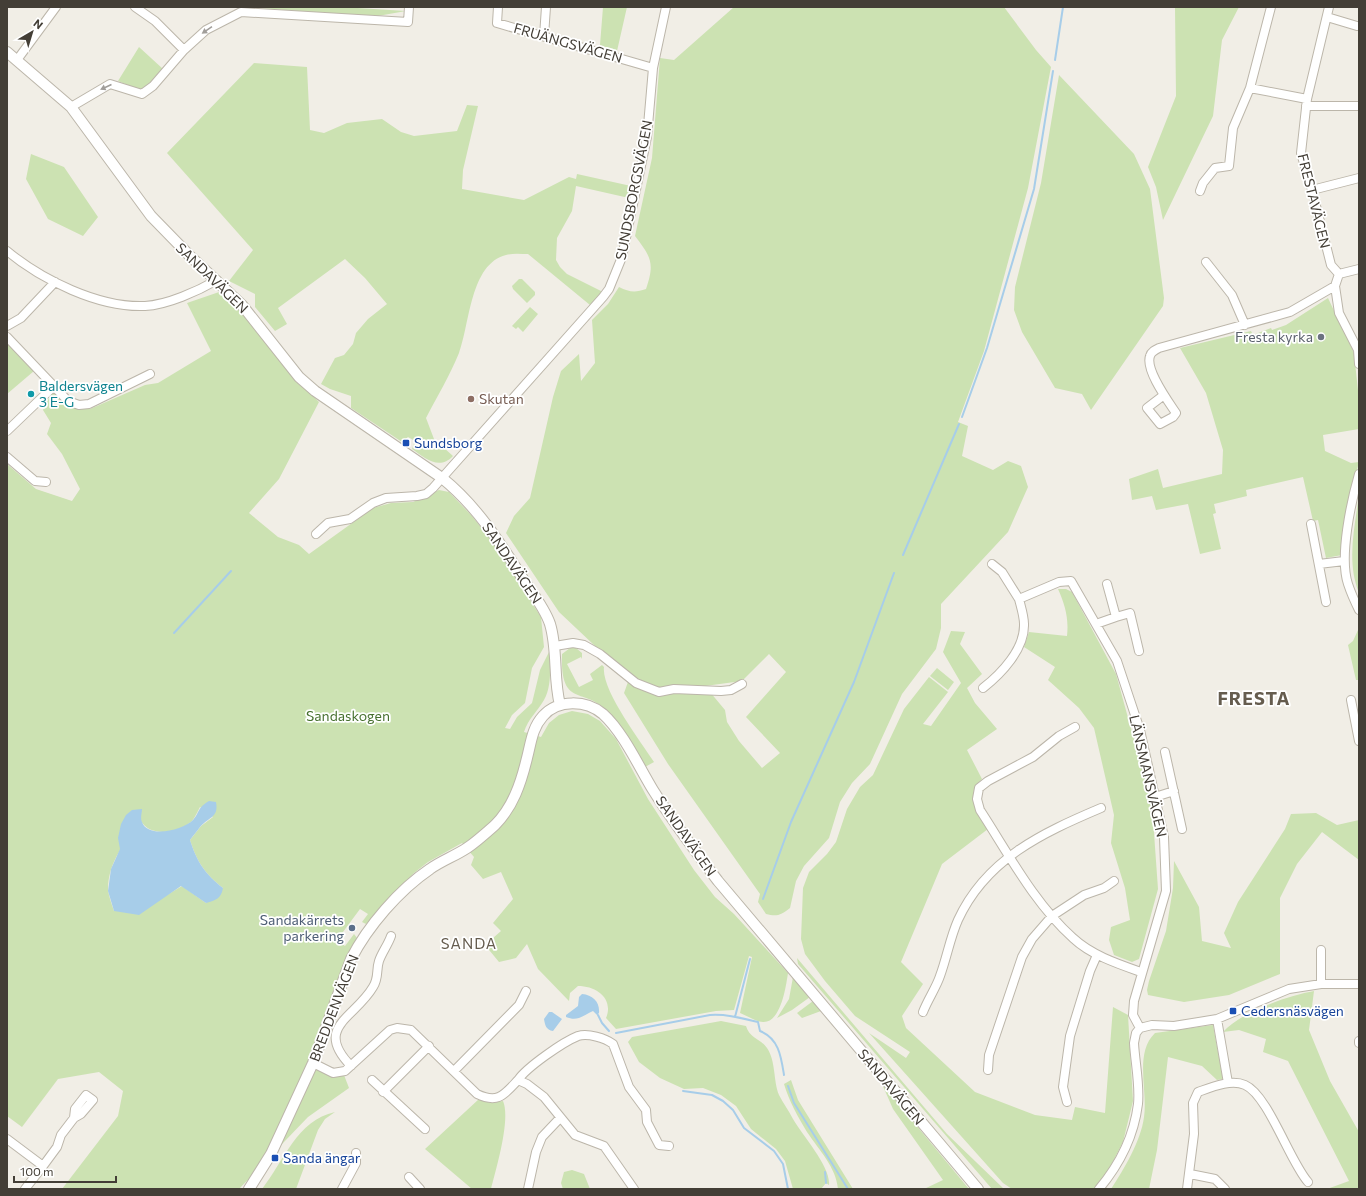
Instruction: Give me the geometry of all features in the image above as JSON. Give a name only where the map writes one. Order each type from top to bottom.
[{"type":"street","points":[[17,60],[56,7]]},
{"type":"street","points":[[135,7],[155,21],[184,50]]},
{"type":"street","points":[[71,107],[110,84],[142,94],[153,86],[184,50],[206,30],[240,9],[408,22],[409,7]]},
{"type":"street","name":"FRUÄNGSVÄGEN","points":[[498,7],[497,23],[653,68]]},
{"type":"street","points":[[544,36],[546,7]]},
{"type":"street","name":"SUNDSBORGSVÄGEN","points":[[442,478],[585,318],[609,288],[622,257],[647,137],[653,68],[666,7]]},
{"type":"street","points":[[1200,191],[1203,182],[1215,168],[1229,166],[1233,128],[1250,88],[1271,7]]},
{"type":"street","name":"FRESTAVÄGEN","points":[[1330,7],[1306,102],[1301,153],[1331,265],[1340,274]]},
{"type":"street","points":[[1327,17],[1357,26]]},
{"type":"street","name":"SANDAVÄGEN","points":[[7,52],[71,107],[151,216],[189,256],[217,280],[242,305],[299,377],[442,478],[454,488],[479,514],[500,542],[543,609],[549,623],[555,646],[557,695],[560,705],[576,703],[590,706],[603,714],[617,731],[680,831],[718,881],[978,1189]]},
{"type":"street","points":[[1250,88],[1306,102],[1359,106]]},
{"type":"street","points":[[1312,190],[1359,178]]},
{"type":"street","points":[[7,251],[55,282],[84,295],[116,305],[146,306],[178,298],[217,280]]},
{"type":"street","points":[[1206,262],[1232,295],[1245,325]]},
{"type":"street","points":[[1359,269],[1340,274],[1335,286],[1339,312],[1358,350],[1359,364]]},
{"type":"street","points":[[7,326],[21,318],[55,282]]},
{"type":"street","points":[[1164,395],[1149,363],[1150,356],[1153,351],[1159,348],[1290,312],[1335,286]]},
{"type":"street","points":[[7,337],[53,387],[68,401],[79,405],[88,404],[150,374]]},
{"type":"street","points":[[7,431],[53,387]]},
{"type":"street","points":[[7,456],[34,481],[46,482]]},
{"type":"street","points":[[1359,474],[1353,494],[1344,561],[1348,584],[1359,610]]},
{"type":"street","points":[[316,534],[328,523],[350,519],[373,503],[386,498],[410,497],[426,494],[442,478]]},
{"type":"street","points":[[1311,524],[1326,602]]},
{"type":"street","points":[[1319,564],[1344,561]]},
{"type":"street","points":[[983,688],[998,676],[1021,642],[1024,624],[1019,599],[1002,572],[992,564]]},
{"type":"street","name":"LÄNSMANSVÄGEN","points":[[1019,599],[1059,582],[1071,581],[1117,661],[1140,730],[1164,837],[1166,891],[1141,972],[1134,1001],[1133,1014],[1140,1028]]},
{"type":"street","points":[[1107,584],[1116,617]]},
{"type":"street","points":[[1096,624],[1130,614],[1138,651]]},
{"type":"street","points":[[555,646],[573,644],[584,645],[600,654],[636,683],[659,692],[674,689],[721,691],[731,690],[742,684]]},
{"type":"street","points":[[1351,700],[1359,741]]},
{"type":"street","name":"BREDDENVÄGEN","points":[[249,1189],[271,1154],[313,1063],[351,959],[367,932],[414,881],[430,868],[466,849],[495,825],[517,793],[534,728],[543,716],[560,705]]},
{"type":"street","points":[[1075,727],[1059,736],[1033,757],[988,781],[979,788],[977,799],[980,810],[1029,886],[1052,916],[1073,939],[1097,955],[1141,972]]},
{"type":"street","points":[[1165,752],[1182,829]]},
{"type":"street","points":[[1155,798],[1174,791]]},
{"type":"street","points":[[923,1012],[940,976],[949,944],[967,902],[976,888],[999,864],[1010,855],[1053,829],[1101,808]]},
{"type":"street","points":[[988,1070],[989,1055],[1022,957],[1032,939],[1052,916],[1084,895],[1104,888],[1114,881]]},
{"type":"street","points":[[350,1066],[335,1044],[334,1036],[345,1019],[372,989],[378,980],[379,960],[387,948],[391,936]]},
{"type":"street","points":[[1321,950],[1321,984]]},
{"type":"street","points":[[1067,1102],[1063,1087],[1070,1036],[1090,971],[1097,955]]},
{"type":"street","points":[[1099,1189],[1118,1164],[1130,1138],[1138,1103],[1134,1043],[1136,1033],[1140,1028],[1152,1025],[1182,1025],[1217,1019],[1289,989],[1321,984],[1359,984]]},
{"type":"street","points":[[454,1071],[519,1005],[526,991]]},
{"type":"street","points":[[1217,1019],[1228,1083]]},
{"type":"street","points":[[313,1063],[333,1072],[345,1071],[390,1030],[397,1028],[411,1030],[477,1094],[488,1099],[498,1098],[531,1066],[578,1036],[588,1035],[607,1040],[613,1044],[629,1087],[646,1110],[647,1122],[659,1145],[669,1146]]},
{"type":"street","points":[[383,1092],[429,1046]]},
{"type":"street","points":[[372,1080],[383,1092],[425,1129]]},
{"type":"street","points":[[518,1080],[527,1084],[544,1097],[575,1135],[604,1146],[634,1189]]},
{"type":"street","points":[[1187,1189],[1194,1134],[1193,1103],[1198,1092],[1228,1083],[1247,1086],[1253,1091],[1284,1138],[1300,1172],[1308,1182]]},
{"type":"street","points":[[25,1189],[57,1147],[61,1135],[74,1118]]},
{"type":"street","points":[[528,1189],[536,1152],[542,1137],[560,1118]]},
{"type":"street","points":[[7,1139],[42,1166]]},
{"type":"street","points":[[342,1189],[356,1163],[356,1153]]},
{"type":"street","points":[[1190,1174],[1215,1179],[1225,1189]]},
{"type":"street","points":[[409,1176],[420,1189]]},
{"type":"green space","points":[[248,7],[341,7],[406,11],[372,17]]},
{"type":"green space","points":[[603,7],[627,7],[617,51],[600,45]]},
{"type":"green space","points":[[734,7],[1004,7],[1036,50],[1051,67],[1028,188],[984,351],[958,422],[968,426],[962,456],[993,470],[1008,461],[1021,466],[1028,487],[1008,532],[941,604],[941,628],[936,649],[902,694],[870,764],[852,783],[840,802],[829,838],[804,866],[796,881],[790,908],[781,914],[776,915],[766,914],[758,902],[760,894],[668,764],[624,693],[628,682],[654,693],[612,662],[559,612],[506,533],[514,516],[530,498],[553,397],[561,371],[579,354],[581,381],[595,363],[592,320],[608,304],[619,287],[632,291],[646,289],[651,266],[650,261],[645,249],[635,236],[652,158],[660,58],[674,60]],"holes":[[[769,654],[786,672],[746,717],[780,753],[762,768],[739,741],[727,722],[725,710],[705,686],[742,681]]]},
{"type":"green space","points":[[1239,7],[1222,40],[1213,116],[1163,220],[1156,187],[1148,167],[1176,96],[1175,8]]},
{"type":"green space","points":[[139,47],[163,69],[142,91],[118,81]]},
{"type":"green space","points":[[254,63],[307,67],[310,130],[324,133],[347,123],[382,119],[401,132],[414,136],[457,131],[467,105],[478,106],[463,170],[462,189],[524,200],[569,177],[576,179],[577,174],[631,186],[629,198],[576,186],[572,211],[557,238],[556,260],[560,267],[567,274],[603,292],[590,305],[528,254],[506,255],[494,261],[485,270],[478,282],[473,296],[459,353],[448,378],[426,418],[434,439],[453,456],[448,460],[437,463],[432,462],[412,449],[415,441],[408,437],[402,442],[351,408],[351,396],[330,389],[321,384],[335,358],[344,355],[353,344],[356,333],[368,319],[387,304],[365,278],[345,259],[278,308],[287,324],[275,331],[255,307],[255,294],[229,281],[253,250],[167,153]]},
{"type":"green space","points":[[1059,75],[1134,154],[1150,189],[1164,298],[1163,306],[1091,410],[1082,394],[1055,388],[1022,332],[1014,310],[1015,287],[1041,183]]},
{"type":"green space","points":[[31,154],[64,167],[98,217],[83,236],[48,219],[26,179]]},
{"type":"green space","points":[[519,279],[522,279],[535,292],[535,295],[527,303],[513,289],[512,286]]},
{"type":"green space","name":"Sandaskogen","points":[[222,291],[247,318],[306,389],[319,402],[279,479],[249,513],[278,537],[299,545],[309,554],[373,508],[391,503],[413,502],[439,490],[449,492],[471,515],[493,542],[541,617],[544,647],[532,668],[525,703],[512,715],[505,728],[510,729],[517,717],[532,703],[540,670],[550,650],[550,676],[547,695],[528,723],[524,732],[541,737],[549,723],[559,715],[572,711],[588,714],[600,721],[616,739],[648,799],[694,870],[715,897],[734,914],[788,973],[782,1003],[774,1017],[769,1021],[760,1022],[740,1013],[752,957],[749,956],[734,1010],[716,1011],[616,1029],[606,1018],[608,1005],[602,995],[592,988],[578,986],[570,993],[569,1001],[538,969],[527,944],[516,958],[499,962],[485,945],[501,931],[493,923],[513,899],[501,872],[483,879],[471,865],[474,857],[462,843],[428,862],[414,873],[366,924],[362,922],[368,914],[360,909],[337,940],[345,946],[354,934],[357,938],[309,1066],[338,1077],[344,1075],[349,1088],[308,1117],[239,1189],[62,1189],[118,1116],[123,1091],[99,1072],[58,1079],[22,1127],[7,1116],[7,464],[36,489],[72,501],[80,489],[62,454],[47,434],[51,423],[43,410],[52,392],[66,403],[90,409],[145,385],[158,383],[211,351],[187,303]],"holes":[[[200,807],[213,817],[201,826],[190,840],[202,867],[211,878],[223,888],[206,903],[182,886],[167,895],[114,911],[108,890],[111,870],[118,853],[141,821],[151,830],[165,832],[173,831],[192,821]]]},
{"type":"green space","points":[[1328,298],[1354,353],[1359,400],[1359,429],[1323,435],[1325,451],[1351,463],[1359,462],[1351,493],[1342,555],[1326,558],[1318,520],[1313,521],[1303,477],[1246,490],[1247,496],[1214,504],[1216,513],[1213,514],[1221,549],[1200,554],[1188,504],[1156,510],[1152,496],[1132,500],[1129,479],[1158,469],[1163,488],[1222,474],[1223,450],[1206,393],[1180,348],[1251,331],[1253,335],[1271,328],[1272,330],[1286,325]]},
{"type":"green space","points":[[530,307],[538,314],[523,332],[518,327],[516,329],[512,326]]},
{"type":"green space","points":[[7,342],[34,371],[7,394]]},
{"type":"green space","points":[[1359,494],[1359,593],[1355,581],[1352,556]]},
{"type":"green space","points":[[1058,589],[1066,589],[1072,592],[1116,674],[1152,805],[1158,889],[1139,959],[1132,962],[1114,955],[1109,940],[1111,927],[1130,920],[1125,888],[1111,843],[1114,815],[1094,728],[1079,708],[1048,680],[1055,667],[1024,647],[1029,632],[1067,636],[1066,612]]},
{"type":"green space","points":[[1358,630],[1359,680],[1356,680],[1348,645],[1353,641]]},
{"type":"green space","points":[[951,631],[965,632],[960,644],[982,674],[967,688],[975,703],[997,729],[967,750],[982,779],[974,791],[974,798],[975,804],[988,829],[942,864],[901,962],[923,984],[902,1016],[906,1028],[975,1092],[1035,1115],[1072,1120],[1075,1107],[1105,1113],[1113,1007],[1128,1015],[1133,1101],[1123,1142],[1105,1177],[1094,1189],[1012,1189],[1003,1183],[869,1033],[906,1058],[910,1052],[855,1016],[825,981],[805,954],[801,939],[803,888],[809,872],[827,854],[836,842],[847,809],[860,787],[873,775],[904,709],[929,677],[948,692],[923,724],[931,726],[961,683],[943,652]]},
{"type":"green space","points":[[570,648],[576,648],[582,653],[582,659],[581,657],[567,664],[579,687],[593,680],[590,674],[602,665],[604,667],[605,677],[615,702],[654,762],[645,767],[625,734],[611,715],[593,700],[576,694],[570,690],[565,683],[562,654]]},
{"type":"green space","points":[[937,668],[954,682],[948,690],[930,676]]},
{"type":"green space","points":[[1316,813],[1337,825],[1359,820],[1359,860],[1322,832],[1297,864],[1280,898],[1280,974],[1229,995],[1184,1002],[1148,995],[1147,990],[1149,981],[1166,931],[1173,888],[1174,861],[1199,907],[1202,941],[1231,948],[1224,933],[1238,902],[1285,829],[1291,814]]},
{"type":"green space","points":[[797,958],[947,1134],[1004,1189],[992,1189],[798,964]]},
{"type":"green space","points":[[793,977],[810,997],[792,1010],[777,1018],[789,999]]},
{"type":"green space","points":[[1314,991],[1309,1030],[1330,1081],[1359,1132],[1359,1189],[1327,1189],[1349,1181],[1288,1061],[1263,1052],[1266,1039],[1239,1030],[1223,1032],[1241,1018],[1265,1006],[1303,993]]},
{"type":"green space","points":[[813,1001],[821,1011],[802,1018],[797,1013]]},
{"type":"green space","points":[[721,1021],[746,1026],[750,1034],[767,1048],[772,1059],[779,1095],[826,1169],[829,1185],[826,1183],[821,1189],[793,1189],[785,1161],[776,1149],[751,1129],[736,1106],[721,1095],[703,1088],[684,1089],[660,1078],[639,1062],[628,1042],[632,1037]]},
{"type":"green space","points":[[1213,1025],[1223,1079],[1217,1080],[1202,1066],[1168,1057],[1157,1150],[1149,1189],[1111,1189],[1136,1145],[1142,1126],[1145,1107],[1143,1062],[1149,1041],[1155,1033]]},
{"type":"green space","points":[[791,1080],[798,1100],[853,1189],[838,1189],[834,1173],[822,1152],[807,1132],[788,1097],[784,1084]]},
{"type":"green space","points":[[882,1084],[969,1189],[924,1189],[943,1180],[893,1109]]},
{"type":"green space","points":[[479,1099],[491,1103],[503,1101],[505,1109],[502,1144],[491,1189],[472,1189],[425,1149]]},
{"type":"green space","points":[[335,1112],[325,1119],[318,1130],[296,1189],[262,1189],[292,1143],[301,1132],[322,1116]]},
{"type":"green space","points":[[572,1170],[584,1174],[590,1189],[563,1189],[561,1183],[564,1172]]},
{"type":"water","points":[[209,801],[216,802],[216,811],[212,817],[200,827],[190,840],[202,867],[211,878],[223,888],[219,897],[206,903],[181,886],[139,915],[114,911],[108,891],[111,869],[120,849],[118,838],[121,824],[126,815],[132,810],[142,809],[141,820],[146,827],[151,830],[158,831],[174,830],[188,824],[193,820],[202,806]]},
{"type":"water","points":[[582,994],[589,996],[597,1002],[599,1013],[597,1015],[593,1011],[574,1019],[566,1017],[566,1015],[578,1006],[579,997]]},
{"type":"water","points":[[549,1012],[552,1012],[562,1019],[553,1031],[547,1028],[544,1021]]},
{"type":"waterway","points":[[1055,60],[1063,7]]},
{"type":"waterway","points":[[962,417],[987,348],[1034,189],[1053,71]]},
{"type":"waterway","points":[[903,555],[959,424]]},
{"type":"waterway","points":[[174,633],[231,571]]},
{"type":"waterway","points":[[763,899],[791,822],[854,682],[894,573]]},
{"type":"waterway","points":[[735,1017],[750,959]]},
{"type":"waterway","points":[[598,1015],[602,1023],[609,1031]]},
{"type":"waterway","points":[[616,1033],[710,1015],[728,1016],[758,1022],[760,1031],[766,1034],[775,1043],[778,1049],[784,1075]]},
{"type":"waterway","points":[[788,1086],[794,1103],[848,1189]]},
{"type":"waterway","points":[[683,1091],[712,1095],[723,1101],[733,1110],[744,1128],[774,1151],[783,1164],[788,1189]]},
{"type":"waterway","points":[[825,1172],[826,1183]]},
{"type":"place","name":"Fresta kyrka","points":[[1321,337]]},
{"type":"place","name":"Baldersvägen 3 E-G","points":[[31,394]]},
{"type":"place","name":"Skutan","points":[[471,399]]},
{"type":"place","name":"Sundsborg","points":[[406,443]]},
{"type":"place","name":"Sandakärrets parkering","points":[[352,928]]},
{"type":"place","name":"Cedersnäsvägen","points":[[1233,1011]]},
{"type":"place","name":"Sanda ängar","points":[[275,1158]]},
{"type":"district","name":"FRESTA","points":[[1254,699]]},
{"type":"district","name":"SANDA","points":[[469,944]]}]
